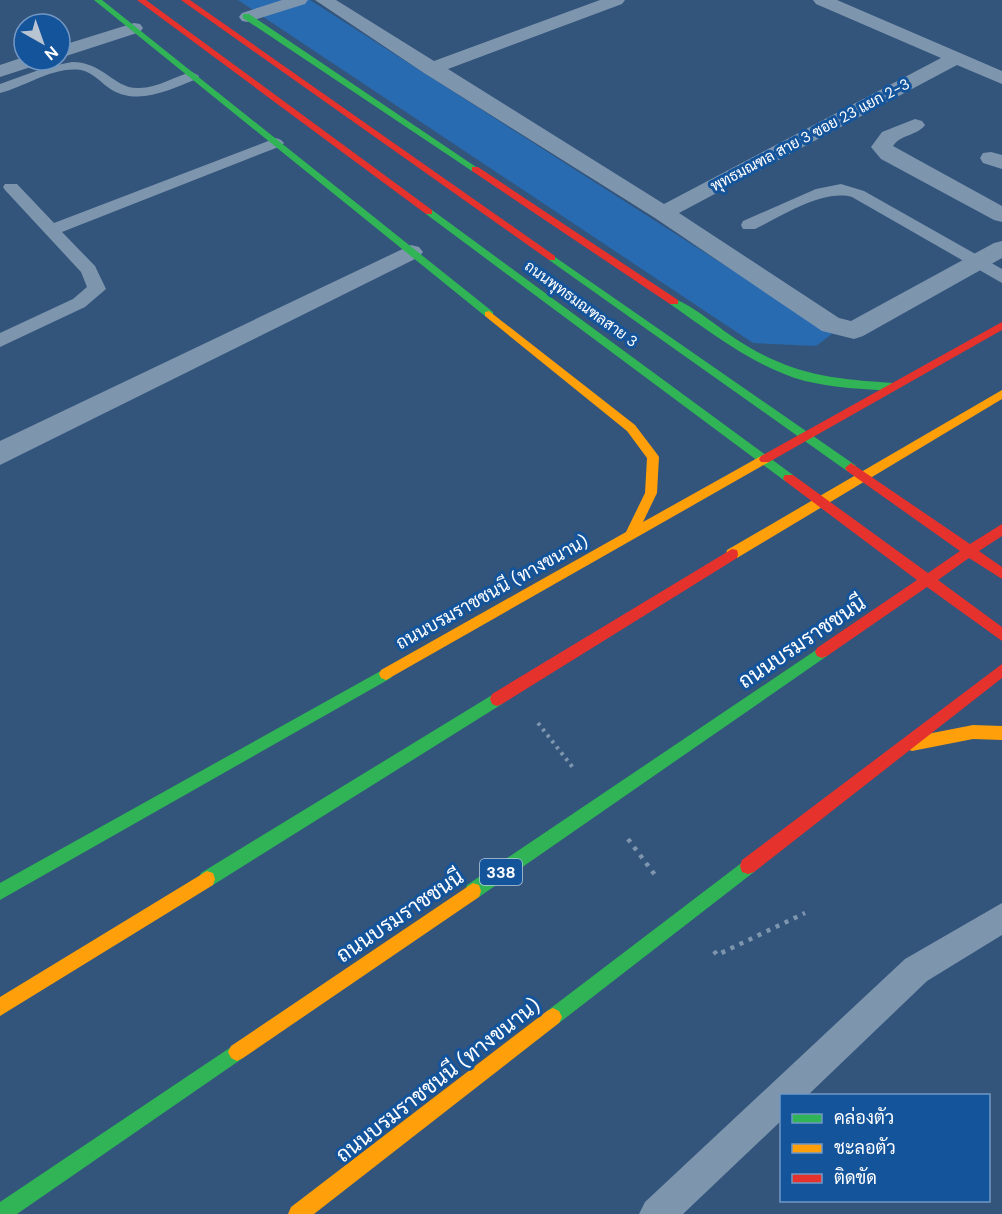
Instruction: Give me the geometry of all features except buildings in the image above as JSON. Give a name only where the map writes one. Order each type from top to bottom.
[{"type":"main road","points":[[98,0],[632,428],[653,457],[651,493],[631,534]]},
{"type":"main road","name":"ถนนพุทธมณฑลสาย 3","points":[[141,0],[1002,635]]},
{"type":"main road","name":"ถนนพุทธมณฑลสาย 3","points":[[184,0],[1002,574]]},
{"type":"main road","points":[[231,6],[748,352],[803,376],[840,384],[892,387]]},
{"type":"main road","points":[[549,321],[560,321],[608,296],[611,278],[607,258]]},
{"type":"main road","points":[[474,302],[517,319]]},
{"type":"main road","name":"ถนนบรมราชชนนี (ทางขนาน)","points":[[0,891],[1002,325]]},
{"type":"main road","points":[[0,1007],[699,573],[1002,394]]},
{"type":"main road","name":"ถนนบรมราชชนนี","points":[[0,1214],[1002,529]]},
{"type":"main road","name":"ถนนบรมราชชนนี (ทางขนาน)","points":[[298,1214],[1002,670]]},
{"type":"main road","points":[[904,745],[973,732],[1002,733]]},
{"type":"street","points":[[248,17],[299,0]]},
{"type":"street","points":[[324,0],[663,213],[831,326],[854,330],[1002,248]]},
{"type":"street","points":[[431,69],[616,0]]},
{"type":"street","points":[[822,0],[956,58],[997,70]]},
{"type":"street","points":[[72,47],[134,28]]},
{"type":"street","name":"พุทธมณฑล สาย 3 ซอย 23 แยก 2-3","points":[[663,213],[956,58]]},
{"type":"street","points":[[915,124],[889,136],[882,147],[889,154],[1002,215]]},
{"type":"street","points":[[0,454],[411,252]]},
{"type":"lane","points":[[0,89],[47,73],[81,66],[96,71],[118,88],[143,93],[192,76]]},
{"type":"lane","points":[[51,230],[276,142]]},
{"type":"lane","points":[[0,341],[79,303],[97,289],[89,270],[11,187]]},
{"type":"lane","points":[[749,225],[822,192],[841,189],[858,194],[1002,277]]},
{"type":"lane","points":[[784,1094],[916,970],[1002,918]]},
{"type":"lane","points":[[657,1214],[780,1098]]},
{"type":"path","points":[[717,956],[805,913]]},
{"type":"shaded area","points":[[238,0],[310,0],[832,334],[816,346],[753,343]]},
{"type":"traffic: fast","points":[[98,0],[489,314]]},
{"type":"traffic: fast","points":[[246,16],[475,169]]},
{"type":"traffic: fast","points":[[429,212],[789,478]]},
{"type":"traffic: fast","points":[[552,258],[851,468]]},
{"type":"traffic: fast","points":[[674,302],[737,345],[770,364],[806,377],[827,381],[892,387]]},
{"type":"traffic: fast","points":[[473,891],[822,652]]},
{"type":"traffic: fast","points":[[0,892],[386,674]]},
{"type":"traffic: fast","points":[[207,879],[497,699]]},
{"type":"traffic: fast","points":[[553,1017],[748,866]]},
{"type":"traffic: fast","points":[[0,1214],[237,1052]]},
{"type":"traffic: slow","points":[[489,314],[631,428],[653,457],[651,493],[631,534]]},
{"type":"traffic: slow","points":[[732,554],[1002,394]]},
{"type":"traffic: slow","points":[[386,674],[765,459]]},
{"type":"traffic: slow","points":[[912,744],[973,732],[1002,733]]},
{"type":"traffic: slow","points":[[0,1007],[207,879]]},
{"type":"traffic: slow","points":[[237,1052],[473,891]]},
{"type":"traffic: slow","points":[[298,1214],[553,1017]]},
{"type":"traffic: jam","points":[[141,0],[429,212]]},
{"type":"traffic: jam","points":[[185,0],[552,258]]},
{"type":"traffic: jam","points":[[475,169],[674,302]]},
{"type":"traffic: jam","points":[[765,459],[1002,325]]},
{"type":"traffic: jam","points":[[851,468],[1002,574]]},
{"type":"traffic: jam","points":[[789,478],[1002,635]]},
{"type":"traffic: jam","points":[[822,652],[1002,529]]},
{"type":"traffic: jam","points":[[497,699],[732,554]]},
{"type":"traffic: jam","points":[[748,866],[1002,670]]}]
